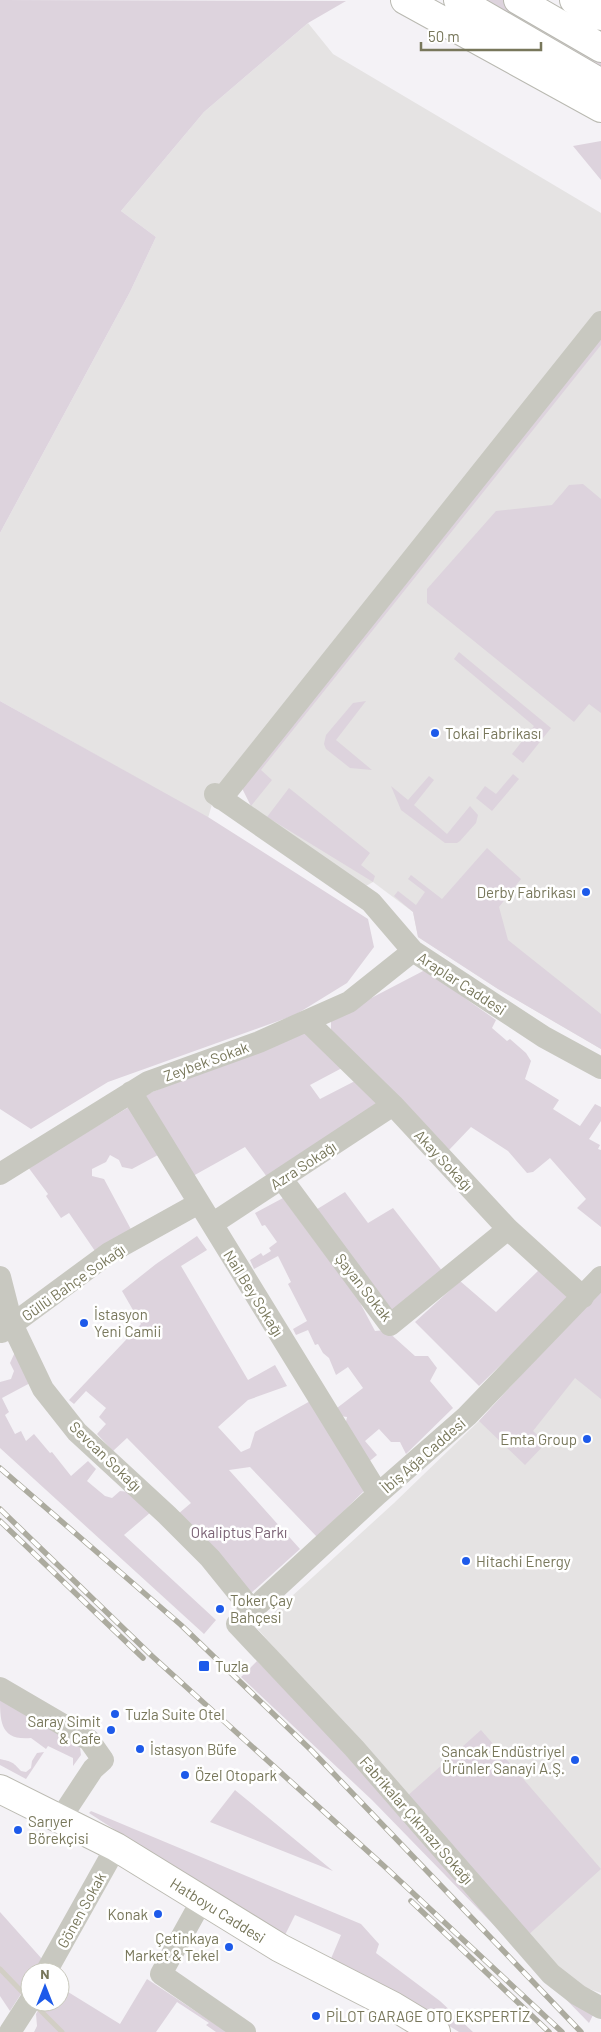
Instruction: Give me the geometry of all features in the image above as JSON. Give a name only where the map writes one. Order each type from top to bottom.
[{"type":"main road","points":[[405,0],[601,108]]},
{"type":"main road","points":[[458,0],[601,83]]},
{"type":"main road","points":[[518,0],[601,48]]},
{"type":"main road","points":[[574,0],[601,16]]},
{"type":"main road","name":"Hatboyu Caddesi","points":[[0,1789],[116,1847],[280,1948],[393,2006],[436,2032]]},
{"type":"street","name":"Araplar Caddesi","points":[[601,322],[218,796],[371,902],[414,951],[544,1038],[601,1068]]},
{"type":"street","name":"Zeybek Sokak","points":[[0,1174],[148,1082],[259,1042],[349,1002],[414,951]]},
{"type":"street","name":"Akay Sokağı","points":[[306,1021],[393,1105],[508,1229],[583,1298]]},
{"type":"street","name":"Nail Bey Sokağı","points":[[131,1092],[378,1494]]},
{"type":"street","name":"Azra Sokağı","points":[[212,1224],[393,1105]]},
{"type":"street","name":"Şayan Sokak","points":[[282,1178],[390,1325],[508,1229]]},
{"type":"street","name":"Güllü Bahçe Sokağı","points":[[6,1329],[110,1253],[199,1203]]},
{"type":"street","name":"Sevcan Sokağı","points":[[0,1277],[6,1329],[43,1390],[77,1432],[167,1514],[210,1558],[245,1617]]},
{"type":"street","name":"İbiş Ağa Caddesi","points":[[245,1617],[378,1494],[467,1416],[583,1298],[601,1277]]},
{"type":"street","name":"Fabrikalar Çıkmazı Sokağı","points":[[245,1617],[354,1748],[551,1974],[578,1995],[601,2008]]},
{"type":"street","points":[[0,1688],[89,1740],[103,1760],[93,1769],[60,1819]]},
{"type":"street","name":"Gönen Sokak","points":[[52,1962],[116,1847]]},
{"type":"street","points":[[202,1900],[161,1974],[245,2032]]},
{"type":"street","points":[[10,2032],[23,2012]]},
{"type":"shaded area","points":[[308,23],[333,54],[601,213],[601,311],[215,794],[208,818],[0,701],[0,533],[130,292],[156,237],[121,211],[204,112]]},
{"type":"shaded area","points":[[601,331],[601,1049],[498,989],[418,937],[413,912],[373,882],[366,886],[251,806],[240,784]]},
{"type":"shaded area","points":[[601,1288],[601,1993],[572,1983],[555,1970],[257,1628],[394,1503],[479,1421]]},
{"type":"green space","points":[[0,0],[346,1],[308,23],[204,112],[121,211],[156,237],[130,292],[0,533]]},
{"type":"green space","points":[[485,0],[508,0],[601,55],[601,70]]},
{"type":"green space","points":[[601,141],[601,180],[573,146]]},
{"type":"green space","points":[[601,331],[601,345],[261,770],[272,780],[251,806],[240,784]]},
{"type":"green space","points":[[583,484],[601,499],[601,713],[589,704],[574,722],[427,603],[427,589],[496,511],[552,505],[569,485]]},
{"type":"green space","points":[[459,652],[551,728],[523,763],[512,754],[534,726],[454,659]]},
{"type":"green space","points":[[0,701],[208,817],[368,919],[374,947],[347,983],[295,1015],[108,1082],[31,1129],[0,1109]]},
{"type":"green space","points":[[366,701],[336,740],[372,770],[350,768],[326,749],[324,744],[326,735],[353,703]]},
{"type":"green space","points":[[513,774],[519,779],[492,811],[476,798],[485,786],[496,794]]},
{"type":"green space","points":[[429,776],[434,780],[414,805],[447,834],[470,806],[478,815],[476,823],[457,843],[445,843],[401,810],[391,786],[408,800]]},
{"type":"green space","points":[[289,788],[370,853],[361,865],[375,876],[373,882],[267,817]]},
{"type":"green space","points":[[487,848],[521,879],[499,907],[508,940],[601,1014],[601,1049],[498,989],[418,937],[413,912],[394,896],[398,891],[416,905],[425,892],[408,879],[411,875],[442,899]]},
{"type":"green space","points":[[425,970],[496,1020],[492,1028],[507,1041],[510,1039],[526,1053],[531,1061],[525,1079],[559,1100],[553,1109],[580,1126],[595,1104],[601,1107],[601,1121],[589,1139],[600,1145],[598,1149],[601,1150],[601,1227],[577,1208],[586,1199],[550,1158],[533,1172],[527,1173],[508,1151],[471,1127],[449,1150],[331,1033],[331,1019]]},
{"type":"green space","points":[[305,1028],[342,1068],[310,1085],[320,1099],[355,1081],[380,1106],[270,1181],[245,1147],[193,1176],[143,1096]]},
{"type":"green space","points":[[129,1107],[158,1155],[132,1169],[122,1167],[119,1160],[110,1155],[106,1162],[92,1169],[92,1176],[104,1179],[134,1235],[97,1254],[69,1213],[61,1218],[46,1196],[48,1194],[28,1167]]},
{"type":"green space","points":[[345,1192],[368,1223],[393,1208],[443,1272],[391,1317],[314,1211]]},
{"type":"green space","points":[[283,1198],[358,1299],[375,1331],[386,1330],[415,1356],[428,1356],[437,1368],[430,1381],[453,1408],[406,1454],[400,1442],[391,1442],[379,1429],[365,1441],[377,1455],[366,1464],[345,1426],[347,1417],[340,1416],[337,1408],[363,1388],[348,1367],[336,1375],[329,1358],[323,1353],[318,1344],[315,1345],[308,1330],[296,1335],[293,1329],[307,1321],[288,1284],[291,1282],[278,1256],[254,1269],[250,1260],[261,1253],[263,1256],[271,1251],[269,1248],[277,1242],[265,1225],[262,1226],[255,1213]]},
{"type":"green space","name":"Okaliptus Parkı","points":[[197,1236],[207,1250],[181,1266],[248,1380],[275,1365],[287,1386],[248,1400],[218,1427],[241,1452],[250,1448],[255,1432],[312,1400],[364,1491],[317,1537],[250,1467],[229,1470],[300,1549],[250,1594],[178,1514],[191,1503],[127,1438],[113,1451],[97,1434],[106,1424],[99,1417],[106,1408],[86,1391],[74,1404],[69,1400],[141,1324],[122,1291],[156,1264]]},
{"type":"green space","points":[[541,1268],[571,1297],[479,1386],[415,1322],[460,1281],[496,1312]]},
{"type":"green space","points":[[601,1288],[601,1399],[575,1378],[533,1431],[546,1443],[525,1465],[479,1421]]},
{"type":"green space","points":[[16,1350],[32,1382],[2,1398],[9,1412],[5,1415],[15,1434],[21,1431],[26,1441],[34,1434],[50,1453],[52,1452],[71,1476],[88,1461],[96,1469],[87,1481],[105,1496],[112,1498],[120,1491],[130,1492],[151,1512],[124,1535],[216,1620],[204,1634],[0,1448],[0,1382],[11,1379],[14,1371],[10,1363]]},
{"type":"green space","points":[[257,1661],[595,2011],[589,2023],[372,1800],[241,1677]]},
{"type":"green space","points":[[0,1696],[80,1747],[81,1755],[73,1766],[73,1758],[48,1746],[46,1749],[31,1738],[21,1738],[8,1733],[0,1714]]},
{"type":"green space","points":[[481,1730],[601,1869],[526,1937],[405,1798]]},
{"type":"green space","points":[[44,1752],[26,1779],[0,1765],[0,1759],[12,1762],[21,1771],[26,1772],[31,1768],[32,1761],[37,1753]]},
{"type":"green space","points":[[235,1790],[333,1871],[210,1822]]},
{"type":"green space","points":[[91,1811],[361,1924],[379,1944],[376,1953],[440,2001],[473,2032],[459,2032],[378,1982],[330,1961],[341,1935],[295,1915],[283,1939],[89,1813]]},
{"type":"green space","points":[[0,1912],[42,1959],[40,1962],[20,1962],[20,1996],[10,2011],[0,1996]]},
{"type":"green space","points":[[147,1979],[227,2032],[216,2032],[206,2025],[209,2023],[177,2002],[156,2032],[34,2032],[37,2026],[37,2012],[70,2012],[70,1993],[120,2024]]},
{"type":"waterway","points":[[0,1969],[20,1990]]},
{"type":"waterway","points":[[42,2012],[62,2032]]},
{"type":"railway","points":[[0,1468],[181,1625],[312,1751],[581,2032]]},
{"type":"railway","points":[[0,1509],[152,1656],[384,1866],[562,2032]]},
{"type":"railway","points":[[0,1521],[143,1658]]},
{"type":"railway","points":[[411,1901],[549,2032]]},
{"type":"place","name":"Tokai Fabrikası","points":[[435,733]]},
{"type":"place","name":"Derby Fabrikası","points":[[586,892]]},
{"type":"place","name":"İstasyon Yeni Camii","points":[[84,1323]]},
{"type":"place","name":"Emta Group","points":[[587,1439]]},
{"type":"place","name":"Hitachi Energy","points":[[466,1561]]},
{"type":"place","name":"Toker Çay Bahçesi","points":[[220,1609]]},
{"type":"place","name":"Tuzla","points":[[204,1666]]},
{"type":"place","name":"Tuzla Suite Otel","points":[[115,1714]]},
{"type":"place","name":"Saray Simit & Cafe","points":[[111,1730]]},
{"type":"place","name":"İstasyon Büfe","points":[[140,1749]]},
{"type":"place","name":"Sancak Endüstriyel Ürünler Sanayi A.Ş.","points":[[575,1760]]},
{"type":"place","name":"Özel Otopark","points":[[185,1775]]},
{"type":"place","name":"Sarıyer Börekçisi","points":[[18,1830]]},
{"type":"place","name":"Konak","points":[[158,1914]]},
{"type":"place","name":"Çetinkaya Market & Tekel","points":[[229,1947]]},
{"type":"place","name":"PİLOT GARAGE OTO EKSPERTİZ","points":[[316,2016]]}]
